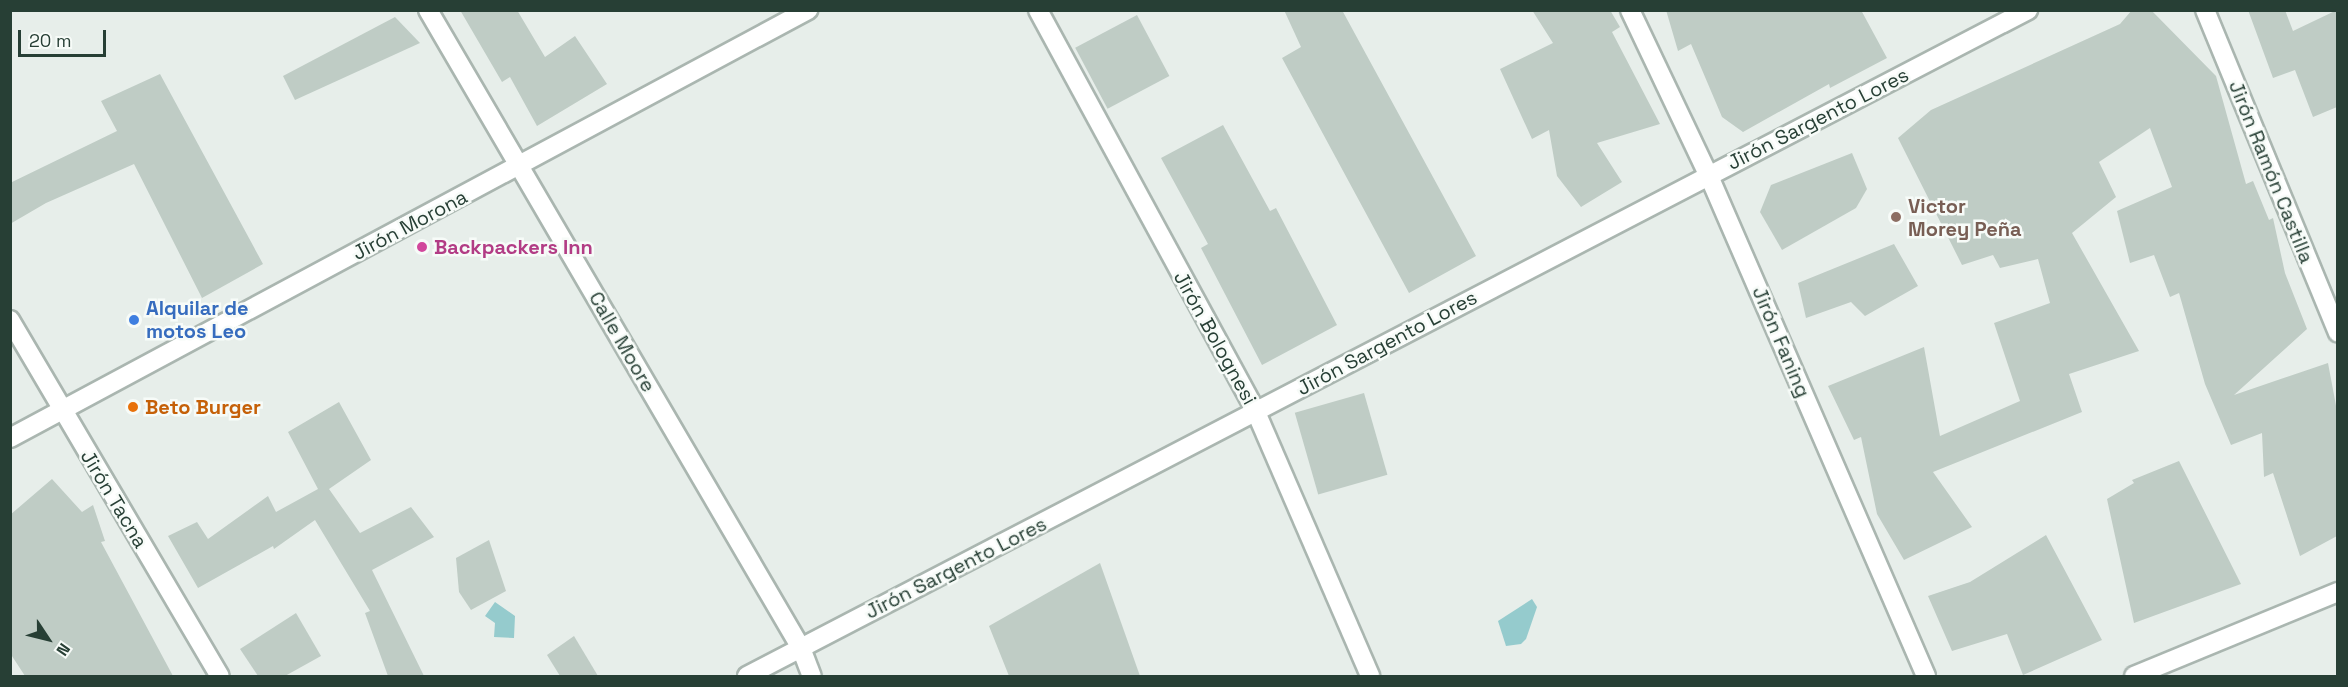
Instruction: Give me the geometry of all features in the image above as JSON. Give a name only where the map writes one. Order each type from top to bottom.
[{"type":"street","name":"Calle Moore","points":[[428,10],[801,648],[812,676]]},
{"type":"street","name":"Jirón Morona","points":[[10,438],[63,412],[808,10]]},
{"type":"street","name":"Jirón Bolognesi","points":[[1038,10],[1256,412],[1370,676]]},
{"type":"street","name":"Jirón Faning","points":[[1630,10],[1709,176],[1926,676]]},
{"type":"street","name":"Jirón Sargento Lores","points":[[747,676],[2028,10]]},
{"type":"street","name":"Jirón Ramón Castilla","points":[[2205,10],[2337,333]]},
{"type":"street","name":"Jirón Tacna","points":[[10,320],[220,676]]},
{"type":"street","points":[[2134,676],[2337,592]]},
{"type":"water","points":[[1532,599],[1537,607],[1526,639],[1521,644],[1506,646],[1498,621]]},
{"type":"water","points":[[495,602],[515,616],[514,638],[494,637],[495,623],[485,616]]},
{"type":"building","points":[[460,10],[517,10],[545,57],[575,36],[607,84],[537,126],[510,77],[502,82]]},
{"type":"building","points":[[1284,10],[1342,10],[1476,256],[1409,293],[1282,58],[1301,47]]},
{"type":"building","points":[[1532,10],[1610,10],[1620,27],[1612,32],[1660,124],[1597,143],[1622,182],[1581,207],[1557,176],[1549,130],[1532,139],[1500,69],[1553,43]]},
{"type":"building","points":[[1666,10],[1861,10],[1887,58],[1830,88],[1829,84],[1743,132],[1722,117],[1691,44],[1678,51]]},
{"type":"building","points":[[2132,10],[2151,10],[2216,76],[2246,184],[2253,181],[2269,220],[2273,218],[2285,273],[2307,329],[2234,395],[2328,363],[2337,411],[2337,536],[2300,556],[2273,473],[2264,477],[2262,433],[2231,445],[2205,384],[2179,293],[2170,297],[2154,255],[2130,263],[2117,211],[2172,187],[2150,128],[2099,162],[2116,197],[2072,233],[2139,351],[2069,374],[2082,412],[1933,472],[1972,527],[1904,560],[1877,514],[1861,437],[1854,440],[1828,386],[1924,347],[1940,436],[2020,401],[1994,323],[2050,303],[2038,259],[2000,268],[1993,255],[1962,265],[1898,138],[1931,110],[2120,24]]},
{"type":"building","points":[[2248,10],[2285,10],[2293,31],[2337,10],[2337,107],[2313,117],[2295,70],[2273,78]]},
{"type":"building","points":[[1137,15],[1169,76],[1108,109],[1075,48]]},
{"type":"building","points":[[395,17],[420,43],[295,100],[283,76]]},
{"type":"building","points":[[160,74],[263,264],[202,298],[134,164],[46,203],[10,224],[10,183],[117,131],[101,101]]},
{"type":"building","points":[[1223,125],[1270,211],[1276,208],[1337,325],[1262,365],[1201,248],[1208,244],[1161,158]]},
{"type":"building","points":[[1852,153],[1867,189],[1856,208],[1782,250],[1760,212],[1771,185]]},
{"type":"building","points":[[1894,244],[1918,286],[1865,316],[1851,302],[1806,318],[1798,283]]},
{"type":"building","points":[[1364,393],[1387,475],[1318,495],[1295,413]]},
{"type":"building","points":[[339,402],[371,460],[329,489],[360,533],[411,507],[434,537],[372,570],[424,676],[388,676],[365,613],[370,611],[315,520],[274,549],[273,546],[198,588],[168,536],[197,522],[208,539],[268,496],[276,512],[318,489],[288,432]]},
{"type":"building","points":[[2179,461],[2241,584],[2134,623],[2107,499],[2134,483],[2132,480]]},
{"type":"building","points":[[52,479],[82,512],[93,505],[105,541],[101,542],[173,676],[25,676],[10,653],[10,515]]},
{"type":"building","points":[[2046,535],[2102,640],[2023,675],[2007,634],[1952,651],[1928,596],[1970,582]]},
{"type":"building","points":[[489,540],[506,591],[471,610],[459,592],[456,558]]},
{"type":"building","points":[[1100,563],[1140,676],[1009,676],[989,626]]},
{"type":"building","points":[[296,613],[321,656],[285,676],[258,676],[240,649]]},
{"type":"building","points":[[574,636],[598,676],[560,676],[547,655]]},
{"type":"place","name":"Victor Morey Peña","points":[[1896,217]]},
{"type":"place","name":"Backpackers Inn","points":[[422,247]]},
{"type":"place","name":"Alquilar de motos Leo","points":[[134,320]]},
{"type":"place","name":"Beto Burger","points":[[133,407]]}]
